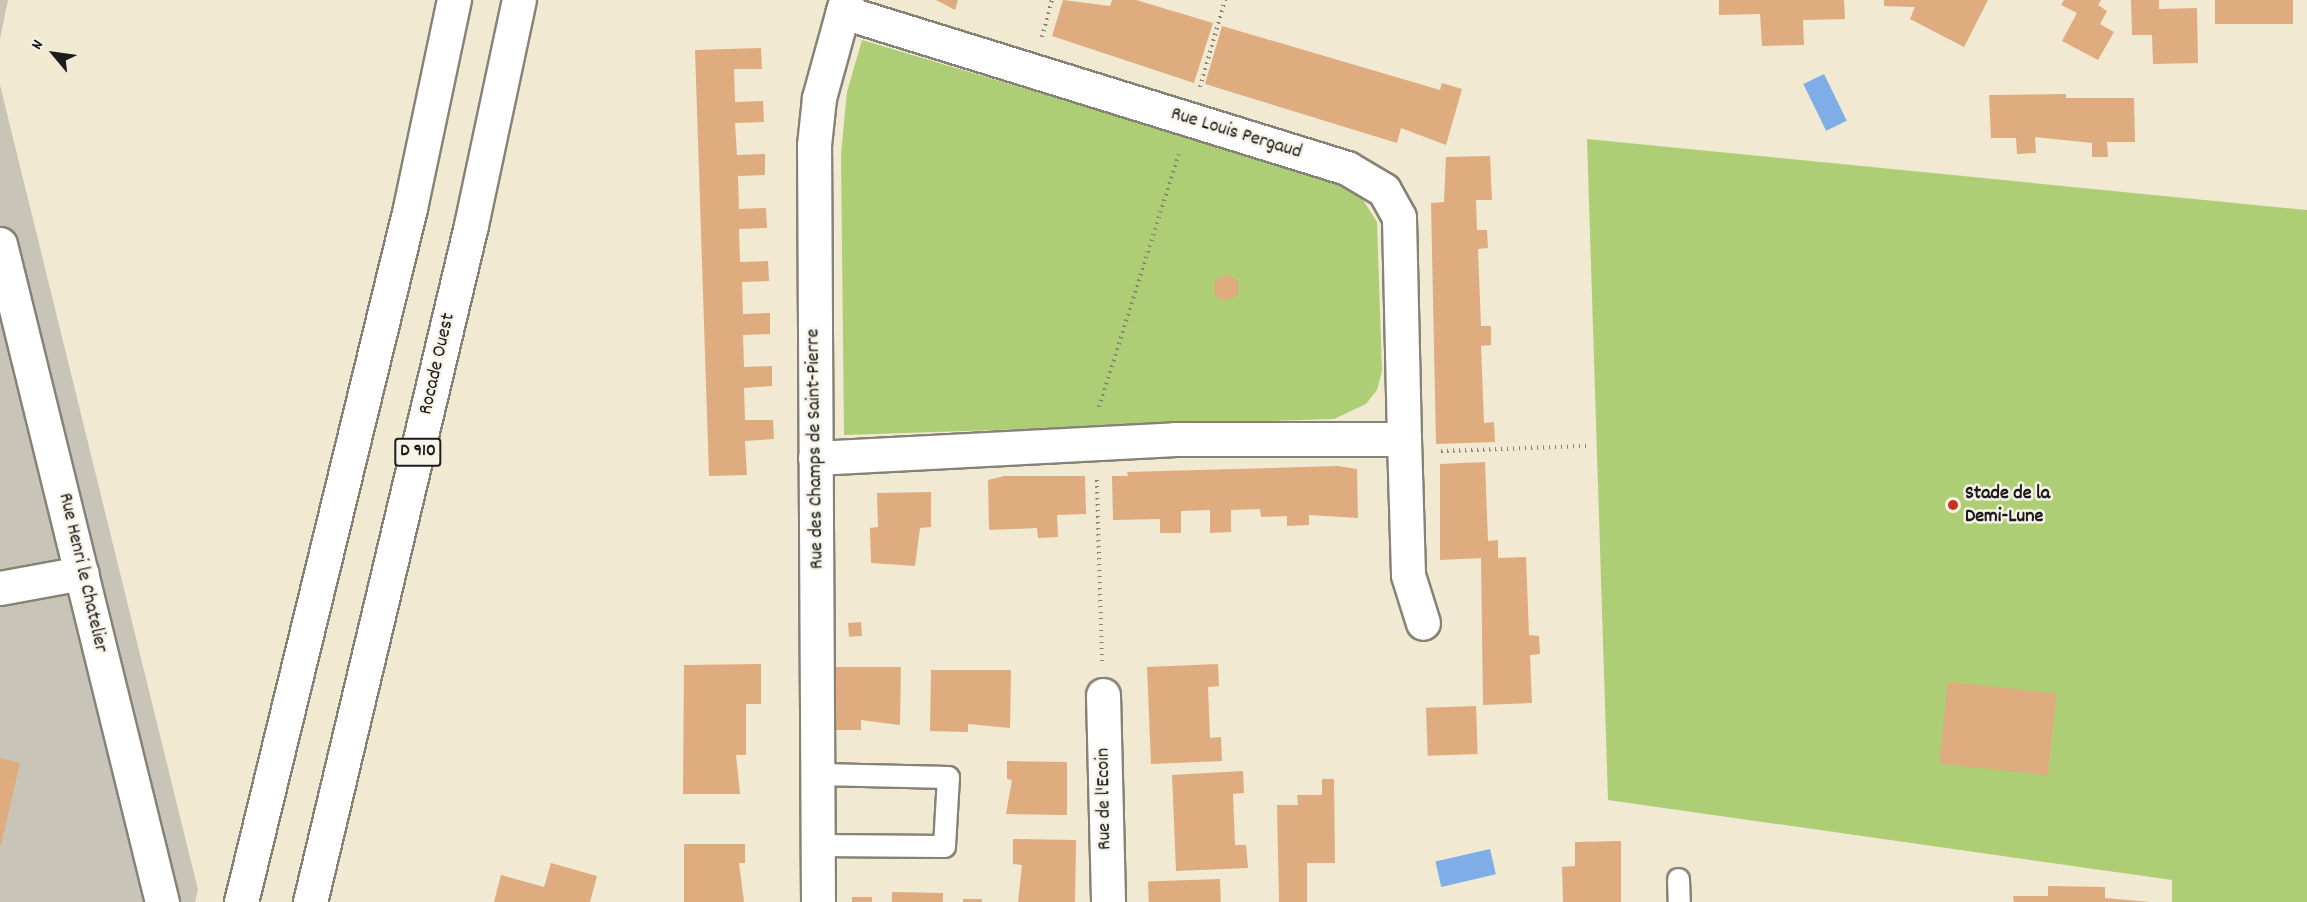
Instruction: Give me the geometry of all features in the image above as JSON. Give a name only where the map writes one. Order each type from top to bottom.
[{"type":"street","points":[[241,902],[407,220],[454,0]]},
{"type":"street","name":"Rocade Ouest","points":[[310,902],[471,225],[519,0]]},
{"type":"street","name":"Rue Louis Pergaud","points":[[845,6],[1189,120],[1347,168],[1384,190],[1399,217],[1408,575],[1423,623]]},
{"type":"street","name":"Rue des Champs de Saint-Pierre","points":[[818,902],[814,145],[819,98],[845,6]]},
{"type":"street","name":"Rue Henri le Chatelier","points":[[0,244],[162,902]]},
{"type":"street","points":[[815,458],[1096,443],[1404,445]]},
{"type":"street","points":[[0,588],[82,573]]},
{"type":"street","name":"Rue de l'Ecoin","points":[[1103,695],[1107,902]]},
{"type":"lane","points":[[818,845],[944,846],[948,777],[819,774]]},
{"type":"lane","points":[[1678,879],[1679,902]]},
{"type":"path","points":[[1103,695],[1096,418],[1225,0]]},
{"type":"path","points":[[1404,445],[1587,446]]},
{"type":"shaded area","points":[[0,0],[8,0],[0,39]]},
{"type":"shaded area","points":[[0,85],[198,890],[195,902],[0,902]]},
{"type":"green space","points":[[862,40],[1341,183],[1363,200],[1377,222],[1382,371],[1377,390],[1366,404],[1334,419],[844,435],[841,154],[847,92]]},
{"type":"green space","name":"Stade de la Demi-Lune","points":[[1587,139],[2307,210],[2307,902],[2172,902],[2172,880],[1608,800]]},
{"type":"water","points":[[1824,74],[1847,121],[1826,131],[1803,84]]},
{"type":"water","points":[[1490,849],[1496,874],[1441,887],[1435,862]]},
{"type":"building","points":[[936,0],[958,0],[955,10]]},
{"type":"building","points":[[1063,0],[1110,6],[1112,0],[1136,0],[1213,23],[1194,83],[1052,36]]},
{"type":"building","points":[[1719,0],[1844,0],[1845,19],[1803,20],[1804,45],[1762,46],[1760,14],[1719,15]]},
{"type":"building","points":[[1884,0],[1988,0],[1964,47],[1910,19],[1915,7],[1884,6]]},
{"type":"building","points":[[2064,0],[2101,0],[2098,5],[2107,11],[2100,24],[2114,32],[2098,60],[2062,41],[2077,13],[2061,5]]},
{"type":"building","points":[[2131,0],[2159,0],[2159,9],[2197,8],[2198,63],[2153,64],[2152,35],[2132,35]]},
{"type":"building","points":[[2215,0],[2293,0],[2293,24],[2215,24]]},
{"type":"building","points":[[1222,26],[1440,90],[1442,83],[1462,89],[1446,145],[1401,128],[1397,143],[1205,84]]},
{"type":"building","points":[[761,48],[762,69],[734,69],[735,102],[763,101],[764,122],[735,123],[737,155],[765,154],[765,175],[738,176],[739,209],[766,208],[767,228],[739,229],[740,262],[768,261],[769,281],[742,282],[743,314],[770,313],[770,334],[743,335],[744,367],[772,366],[772,386],[744,388],[745,420],[773,420],[774,439],[745,441],[747,475],[709,476],[695,50]]},
{"type":"building","points":[[2066,94],[2066,98],[2134,98],[2135,142],[2107,142],[2108,157],[2092,157],[2092,143],[2035,137],[2036,153],[2017,154],[2016,138],[1991,138],[1989,95]]},
{"type":"building","points":[[1490,156],[1492,200],[1476,200],[1477,230],[1487,230],[1488,248],[1478,249],[1481,326],[1491,326],[1491,345],[1481,346],[1484,423],[1494,422],[1495,442],[1436,444],[1431,203],[1444,202],[1446,157]]},
{"type":"building","points":[[1226,274],[1238,281],[1238,295],[1225,301],[1214,295],[1214,281]]},
{"type":"building","points":[[1485,462],[1488,541],[1498,540],[1498,558],[1526,557],[1529,635],[1539,636],[1540,654],[1530,655],[1532,703],[1483,705],[1481,558],[1440,560],[1440,464]]},
{"type":"building","points":[[1338,466],[1357,469],[1358,518],[1309,515],[1309,525],[1287,526],[1287,516],[1261,517],[1260,509],[1231,510],[1231,532],[1210,533],[1210,510],[1181,511],[1181,533],[1160,533],[1160,519],[1113,520],[1112,476],[1128,476],[1127,472]]},
{"type":"building","points":[[1004,476],[1085,476],[1086,514],[1057,515],[1058,537],[1038,538],[1037,528],[989,530],[988,480]]},
{"type":"building","points":[[931,492],[931,527],[920,528],[915,566],[871,563],[870,528],[878,527],[877,493]]},
{"type":"building","points":[[861,622],[862,636],[849,637],[848,623]]},
{"type":"building","points":[[761,664],[761,704],[746,704],[746,755],[736,755],[740,794],[683,794],[684,665]]},
{"type":"building","points":[[1218,664],[1219,686],[1208,687],[1210,738],[1221,737],[1222,761],[1151,764],[1147,667]]},
{"type":"building","points":[[836,667],[901,667],[900,725],[861,720],[861,730],[835,730]]},
{"type":"building","points":[[931,670],[1011,670],[1010,728],[968,724],[968,732],[930,731]]},
{"type":"building","points":[[1948,682],[2056,693],[2048,775],[1939,764]]},
{"type":"building","points":[[1476,706],[1478,754],[1428,756],[1426,708]]},
{"type":"building","points":[[0,758],[20,763],[1,845],[0,845]]},
{"type":"building","points":[[1007,761],[1067,762],[1067,815],[1006,814],[1012,780],[1007,779]]},
{"type":"building","points":[[1243,771],[1244,793],[1233,794],[1235,845],[1246,845],[1248,868],[1176,871],[1172,775]]},
{"type":"building","points":[[1322,779],[1334,779],[1335,863],[1307,863],[1307,902],[1279,902],[1277,805],[1298,805],[1297,795],[1322,795]]},
{"type":"building","points":[[1013,839],[1076,840],[1075,902],[1018,902],[1022,865],[1013,864]]},
{"type":"building","points":[[1621,841],[1621,902],[1563,902],[1562,867],[1575,866],[1575,842]]},
{"type":"building","points":[[684,844],[745,844],[745,863],[739,863],[744,902],[684,902]]},
{"type":"building","points":[[551,863],[597,876],[590,902],[494,902],[501,875],[544,887]]},
{"type":"building","points":[[1220,879],[1221,902],[1149,902],[1148,882]]},
{"type":"building","points":[[2048,886],[2105,887],[2105,898],[2151,902],[2014,902],[2013,896],[2048,896]]},
{"type":"building","points":[[892,892],[943,893],[943,902],[892,902]]},
{"type":"building","points":[[852,897],[872,897],[872,902],[852,902]]},
{"type":"building","points":[[963,899],[982,899],[982,902],[963,902]]},
{"type":"place","name":"Stade de la Demi-Lune","points":[[1953,505]]}]
